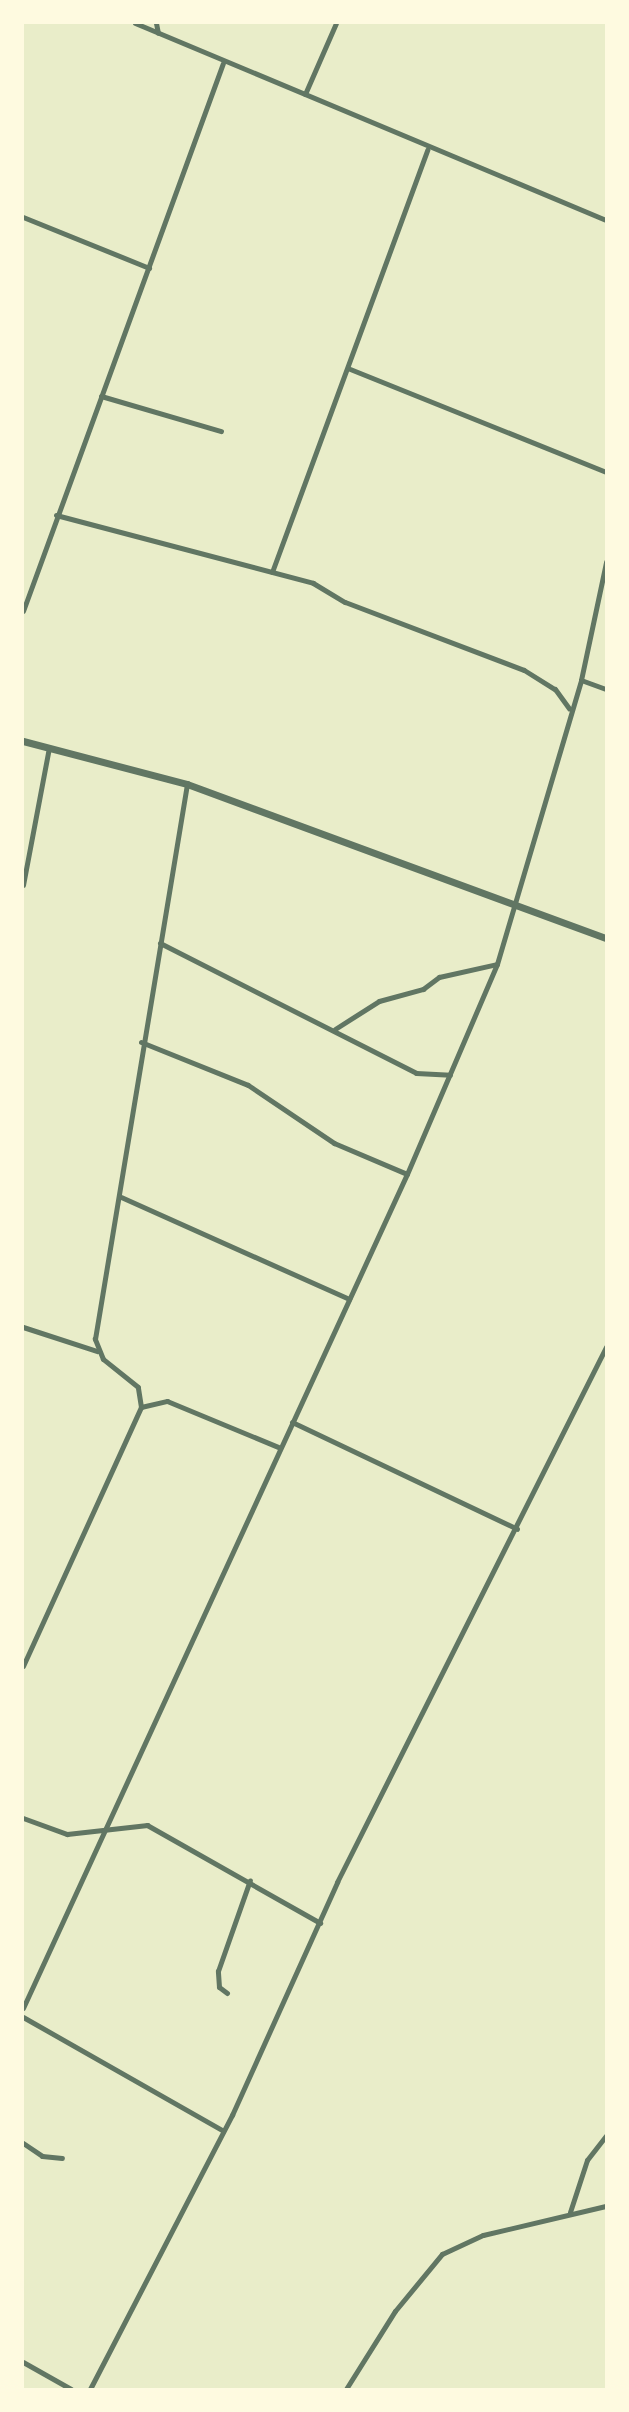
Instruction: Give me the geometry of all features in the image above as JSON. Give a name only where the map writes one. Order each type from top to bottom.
[{"type":"street","points":[[135,23],[222,63],[305,94],[427,150],[606,220]]},
{"type":"street","points":[[156,23],[158,33]]},
{"type":"street","points":[[305,94],[336,23]]},
{"type":"street","points":[[23,611],[222,63]]},
{"type":"street","points":[[272,572],[350,369],[427,150]]},
{"type":"street","points":[[23,217],[149,268]]},
{"type":"street","points":[[350,369],[606,472]]},
{"type":"street","points":[[101,396],[221,431]]},
{"type":"street","points":[[56,515],[272,572],[524,670],[555,689],[569,708]]},
{"type":"street","points":[[23,2008],[278,1447],[407,1174],[497,964],[520,902],[569,708],[581,680],[606,562]]},
{"type":"street","points":[[581,680],[606,690]]},
{"type":"street","points":[[23,741],[187,783],[520,902],[606,938]]},
{"type":"street","points":[[23,885],[49,748]]},
{"type":"street","points":[[97,1351],[141,1042],[187,783]]},
{"type":"street","points":[[160,943],[335,1029],[416,1073],[450,1075]]},
{"type":"street","points":[[335,1029],[439,976],[497,964]]},
{"type":"street","points":[[141,1042],[248,1085],[334,1143],[407,1174]]},
{"type":"street","points":[[121,1197],[349,1299]]},
{"type":"street","points":[[23,1328],[97,1351],[142,1396],[199,1411],[278,1447]]},
{"type":"street","points":[[90,2389],[222,2130],[320,1923],[606,1348]]},
{"type":"street","points":[[23,1666],[25,1655],[141,1407],[142,1396]]},
{"type":"street","points":[[141,1407],[155,1401]]},
{"type":"street","points":[[292,1422],[517,1529]]},
{"type":"street","points":[[23,1818],[66,1834],[147,1825],[250,1880],[320,1923]]},
{"type":"street","points":[[227,1993],[219,1987],[218,1972],[250,1880]]},
{"type":"street","points":[[23,2017],[222,2130]]},
{"type":"street","points":[[570,2212],[587,2160],[606,2136]]},
{"type":"street","points":[[23,2143],[41,2156],[62,2158]]},
{"type":"street","points":[[346,2389],[396,2311],[442,2254],[482,2235],[570,2212],[606,2206]]},
{"type":"street","points":[[23,2362],[71,2389]]}]
